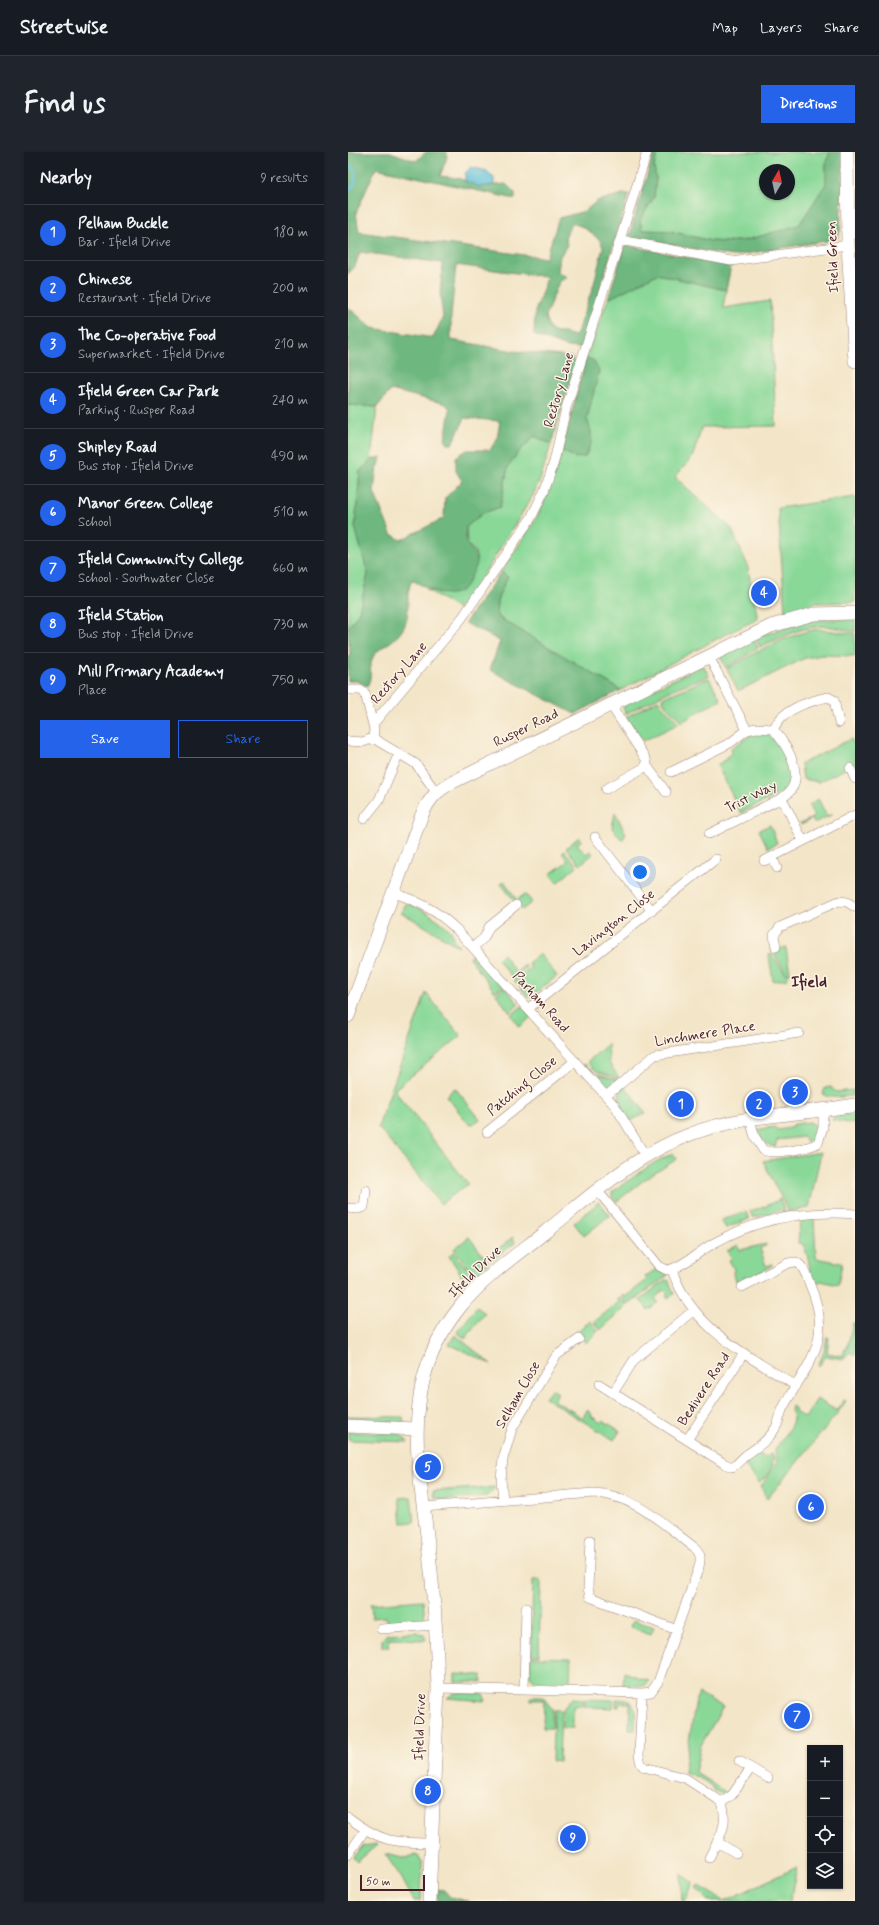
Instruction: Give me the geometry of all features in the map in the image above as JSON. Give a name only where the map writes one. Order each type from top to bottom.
[{"type":"street","name":"Rectory Lane","points":[[373,724],[462,618],[531,518],[544,491],[549,477],[566,408],[647,152]]},
{"type":"street","name":"Ifield Green","points":[[847,152],[855,361]]},
{"type":"street","points":[[620,240],[731,261],[851,250]]},
{"type":"street","name":"Rusper Road","points":[[348,1016],[421,817],[429,800],[436,792],[448,784],[708,655],[771,626],[814,614],[855,613]]},
{"type":"street","points":[[708,655],[747,730]]},
{"type":"street","points":[[348,690],[360,690],[366,693],[373,724],[373,738]]},
{"type":"street","points":[[671,772],[730,743],[747,730],[756,728],[773,729],[780,719],[786,714],[812,701],[828,697],[834,700],[839,724]]},
{"type":"street","points":[[610,704],[646,759],[647,766],[666,792]]},
{"type":"street","name":"Trist Way","points":[[709,834],[782,798],[787,795],[794,786],[796,773],[795,766],[780,736],[773,729]]},
{"type":"street","points":[[348,741],[363,742],[373,738]]},
{"type":"street","points":[[373,738],[416,764],[436,792]]},
{"type":"street","points":[[364,819],[379,800],[400,753]]},
{"type":"street","points":[[606,789],[647,766]]},
{"type":"street","points":[[850,768],[855,779]]},
{"type":"street","points":[[782,798],[803,841]]},
{"type":"street","points":[[778,868],[768,859],[855,815]]},
{"type":"street","points":[[595,837],[652,911]]},
{"type":"street","name":"Lavington Close","points":[[529,1008],[716,859]]},
{"type":"street","name":"Parham Road","points":[[394,893],[415,901],[438,913],[473,947],[606,1096],[622,1116],[645,1155]]},
{"type":"street","points":[[776,947],[774,935],[780,926],[839,901],[846,902],[855,907]]},
{"type":"street","points":[[473,947],[484,938],[489,927],[516,905]]},
{"type":"street","name":"Linchmere Place","points":[[606,1096],[655,1055],[799,1033]]},
{"type":"street","name":"Patching Close","points":[[488,1132],[574,1061]]},
{"type":"street","name":"Ifield Drive","points":[[429,1901],[438,1688],[436,1625],[416,1429],[420,1394],[427,1368],[442,1333],[460,1306],[508,1262],[597,1190],[645,1155],[697,1132],[724,1124],[855,1104]]},
{"type":"street","points":[[750,1120],[755,1137],[763,1150],[772,1152],[792,1150],[812,1146],[818,1143],[823,1127],[823,1110]]},
{"type":"street","points":[[348,1208],[358,1209],[364,1207],[366,1190]]},
{"type":"street","points":[[597,1190],[659,1266],[667,1270],[672,1270],[715,1243],[753,1226],[793,1215],[814,1212],[855,1214]]},
{"type":"street","points":[[742,1287],[788,1263],[796,1262],[802,1267],[818,1307],[820,1330],[814,1356],[796,1386]]},
{"type":"street","name":"Bedivere Road","points":[[599,1384],[728,1467],[736,1465],[768,1438],[777,1424],[784,1405],[796,1386],[716,1334],[694,1310],[672,1270]]},
{"type":"street","points":[[613,1392],[634,1360],[694,1310]]},
{"type":"street","name":"Selham Close","points":[[503,1500],[501,1479],[503,1459],[512,1429],[556,1356],[579,1339]]},
{"type":"street","name":"Bedivere Road","points":[[687,1440],[744,1353]]},
{"type":"street","points":[[348,1426],[416,1429]]},
{"type":"street","points":[[424,1508],[593,1493],[614,1495],[639,1507],[688,1542],[700,1553],[700,1562],[677,1630],[656,1686],[651,1692],[438,1688]]},
{"type":"street","points":[[590,1540],[588,1588],[590,1597],[677,1630]]},
{"type":"street","points":[[524,1689],[526,1608]]},
{"type":"street","points":[[381,1629],[436,1625]]},
{"type":"street","points":[[642,1693],[639,1756],[641,1764],[644,1767],[684,1778],[722,1802],[726,1820],[723,1832],[709,1858]]},
{"type":"street","points":[[739,1761],[768,1778]]},
{"type":"street","points":[[722,1802],[732,1795],[751,1768]]},
{"type":"street","points":[[348,1817],[365,1830],[377,1837],[389,1841],[431,1843]]},
{"type":"street","points":[[348,1855],[365,1830]]},
{"type":"street","points":[[717,1842],[736,1853]]},
{"type":"green space","points":[[348,152],[390,152],[416,161],[426,152],[447,152],[447,157],[440,176],[458,178],[480,187],[506,184],[515,193],[515,199],[376,168],[356,213],[359,232],[546,258],[559,218],[585,211],[597,201],[623,194],[629,194],[582,348],[567,347],[534,335],[535,312],[547,277],[456,265],[451,316],[451,340],[514,351],[571,357],[576,364],[551,444],[534,436],[517,454],[508,467],[500,507],[483,513],[466,527],[466,541],[468,546],[475,554],[477,562],[466,586],[453,594],[445,594],[437,592],[412,580],[408,595],[406,622],[399,635],[380,649],[373,657],[370,679],[367,686],[357,681],[348,681],[348,658],[350,656],[348,628],[359,612],[368,574],[355,527],[360,471],[371,460],[381,457],[379,466],[377,465],[374,492],[391,534],[401,540],[444,518],[445,498],[462,481],[456,471],[456,457],[467,450],[490,450],[497,439],[500,421],[465,418],[452,444],[448,444],[445,440],[450,409],[446,404],[391,390],[377,407],[348,405],[348,307],[372,328],[433,338],[443,317],[440,293],[443,263],[360,252],[355,266],[348,274]],"holes":[[[572,223],[583,227],[600,240],[603,247],[594,284],[576,336],[550,330],[545,317],[559,282],[567,277],[558,272],[560,256],[567,245],[565,237]]]},
{"type":"green space","points":[[654,152],[658,152],[654,167],[656,179],[654,197],[640,220],[642,230],[670,231],[711,241],[727,242],[747,240],[799,225],[826,184],[826,164],[830,152],[844,152],[840,231],[838,237],[832,240],[732,256],[629,237]]},
{"type":"green space","points":[[658,152],[830,152],[826,164],[826,184],[799,225],[747,240],[727,242],[711,241],[670,231],[642,230],[640,220],[654,197],[656,179],[654,167]]},
{"type":"green space","points":[[625,245],[731,266],[726,290],[657,274],[608,299]]},
{"type":"green space","points":[[657,274],[726,290],[723,308],[770,301],[776,426],[702,427],[692,458],[675,477],[731,528],[747,564],[758,619],[726,634],[621,690],[503,621],[497,611],[497,606],[499,594],[507,577],[501,572],[536,519],[549,492],[562,451],[586,358],[608,299]]},
{"type":"green space","points":[[586,358],[593,360],[599,371],[587,419],[591,431],[591,443],[585,457],[576,458],[562,451]]},
{"type":"green space","points":[[348,405],[377,407],[371,460],[360,471],[355,527],[368,574],[359,612],[348,628]]},
{"type":"green space","points":[[534,436],[551,444],[540,480],[532,497],[478,584],[458,609],[426,589],[443,594],[476,553],[467,543],[466,527],[483,513],[500,507],[508,467],[517,454]]},
{"type":"green space","points":[[855,497],[855,602],[815,603],[785,612],[778,508]]},
{"type":"green space","points":[[501,572],[508,577],[497,601],[498,617],[621,690],[575,714],[490,670],[500,641],[465,623]]},
{"type":"green space","points":[[837,619],[855,620],[855,632],[829,626],[808,628],[791,633],[760,647],[756,637],[807,621]]},
{"type":"green space","points":[[817,629],[855,634],[855,656],[822,655],[805,658],[738,691],[727,669],[782,640]]},
{"type":"green space","points":[[753,637],[758,648],[726,668],[720,656]]},
{"type":"green space","points":[[701,666],[704,666],[709,676],[678,687],[625,714],[623,704]]},
{"type":"green space","points":[[709,678],[721,700],[682,722],[663,702],[662,698]]},
{"type":"green space","points":[[658,700],[674,717],[678,724],[643,741],[626,717]]},
{"type":"green space","points":[[760,732],[770,733],[778,741],[787,762],[792,780],[785,791],[741,813],[717,765],[727,759],[726,757],[732,753],[731,748],[751,735]]},
{"type":"green space","points":[[851,739],[855,744],[855,764],[819,782],[803,779],[801,764]]},
{"type":"green space","points":[[818,799],[827,816],[833,814],[814,823],[812,819],[801,825],[800,824],[814,817],[809,806]]},
{"type":"green space","points":[[615,812],[626,834],[622,840],[612,828]]},
{"type":"green space","points":[[770,825],[777,843],[768,848],[759,830]]},
{"type":"green space","points":[[579,837],[581,841],[577,844],[586,854],[590,851],[593,854],[580,865],[566,848]]},
{"type":"green space","points":[[565,851],[577,866],[557,883],[550,874],[568,861],[562,853]]},
{"type":"green space","points":[[504,881],[517,900],[525,894],[532,902],[522,910],[501,884]]},
{"type":"green space","points":[[407,903],[425,911],[441,922],[451,931],[453,939],[459,947],[401,912]]},
{"type":"green space","points":[[786,948],[790,973],[787,974],[771,949]]},
{"type":"green space","points":[[503,954],[516,973],[525,965],[526,967],[513,978],[497,959]]},
{"type":"green space","points":[[540,954],[557,976],[529,998],[514,980],[531,967],[528,963]]},
{"type":"green space","points":[[771,954],[788,977],[787,979],[773,981],[769,955]]},
{"type":"green space","points":[[472,955],[503,986],[495,992],[469,957]]},
{"type":"green space","points":[[504,987],[519,1004],[510,1013],[496,994]]},
{"type":"green space","points":[[426,993],[461,1036],[396,1088],[395,1091],[468,1184],[441,1204],[378,1127]]},
{"type":"green space","points":[[522,1006],[531,1017],[520,1027],[511,1015]]},
{"type":"green space","points":[[608,1044],[609,1063],[619,1078],[596,1071],[587,1062]]},
{"type":"green space","points":[[585,1064],[594,1073],[619,1080],[609,1087],[602,1086],[583,1065]]},
{"type":"green space","points":[[624,1085],[646,1113],[632,1120],[627,1119],[620,1102],[619,1097],[621,1089]]},
{"type":"green space","points":[[831,1087],[836,1092],[854,1090],[851,1096],[833,1097],[823,1094],[825,1088]]},
{"type":"green space","points":[[455,1088],[480,1119],[473,1124],[468,1123],[446,1096]]},
{"type":"green space","points":[[855,1114],[855,1124],[832,1120],[836,1115]]},
{"type":"green space","points":[[810,1122],[819,1128],[816,1137],[807,1143],[804,1137],[777,1140],[775,1147],[764,1141],[756,1130],[774,1127],[778,1130],[790,1128],[794,1124]]},
{"type":"green space","points":[[821,1152],[809,1208],[788,1211],[763,1161]]},
{"type":"green space","points":[[673,1153],[677,1159],[644,1180],[616,1202],[612,1197],[612,1192],[652,1164]]},
{"type":"green space","points":[[780,1199],[785,1212],[780,1210],[753,1218],[750,1211],[766,1206]]},
{"type":"green space","points":[[599,1202],[610,1215],[584,1236],[574,1223]]},
{"type":"green space","points":[[746,1212],[749,1219],[726,1228],[721,1220]]},
{"type":"green space","points":[[814,1219],[816,1258],[842,1263],[838,1285],[821,1281],[816,1283],[810,1277],[809,1260],[803,1244],[798,1243],[800,1220]]},
{"type":"green space","points":[[469,1237],[489,1263],[475,1276],[454,1249]]},
{"type":"green space","points":[[513,1237],[515,1243],[491,1261],[488,1257]]},
{"type":"green space","points":[[766,1244],[766,1246],[760,1248],[766,1266],[772,1264],[772,1266],[750,1278],[744,1276],[744,1281],[740,1283],[739,1281],[737,1282],[733,1274],[734,1269],[729,1260],[732,1258],[727,1251],[738,1245],[740,1250]]},
{"type":"green space","points":[[453,1252],[473,1276],[468,1282],[460,1275],[461,1274],[449,1256]]},
{"type":"green space","points":[[656,1269],[668,1275],[628,1305],[621,1296],[623,1294],[625,1297],[647,1280],[645,1277]]},
{"type":"green space","points":[[665,1280],[669,1281],[674,1294],[668,1298],[666,1295],[668,1294],[664,1290],[655,1298],[658,1302],[648,1310],[640,1300]]},
{"type":"green space","points":[[619,1297],[627,1306],[600,1330],[594,1322],[619,1302],[617,1299]]},
{"type":"green space","points":[[477,1307],[485,1313],[465,1339],[457,1332]]},
{"type":"green space","points":[[590,1321],[598,1331],[586,1343],[577,1333],[567,1340]]},
{"type":"green space","points":[[853,1323],[855,1323],[855,1355],[850,1352],[843,1359],[826,1356],[819,1366],[818,1365],[824,1352],[827,1337],[829,1338],[827,1353],[843,1356],[845,1349],[847,1349]]},
{"type":"green space","points":[[455,1335],[459,1338],[491,1364],[449,1344]]},
{"type":"green space","points":[[552,1389],[558,1393],[554,1400],[583,1418],[587,1410],[592,1414],[591,1416],[601,1423],[603,1420],[620,1431],[614,1440],[545,1398]]},
{"type":"green space","points":[[817,1399],[837,1411],[844,1400],[846,1401],[767,1499],[761,1487],[777,1462],[775,1450],[792,1423],[792,1406],[796,1409],[795,1412],[805,1418]]},
{"type":"green space","points":[[348,1416],[403,1417],[404,1422],[348,1421]]},
{"type":"green space","points":[[348,1432],[400,1434],[408,1442],[348,1440]]},
{"type":"green space","points":[[759,1453],[765,1458],[772,1453],[773,1461],[772,1466],[765,1478],[759,1483],[745,1465],[746,1462]]},
{"type":"green space","points":[[494,1487],[494,1489],[487,1496],[443,1500],[434,1497],[433,1491]]},
{"type":"green space","points":[[411,1497],[414,1522],[402,1523],[399,1498]]},
{"type":"green space","points":[[533,1580],[541,1580],[539,1655],[531,1655]]},
{"type":"green space","points":[[423,1600],[425,1621],[391,1623],[388,1622],[386,1617],[372,1618],[371,1604]]},
{"type":"green space","points":[[633,1620],[654,1627],[651,1634],[631,1627]]},
{"type":"green space","points":[[417,1632],[424,1635],[426,1640],[389,1639],[389,1647],[382,1647],[382,1640],[387,1634]]},
{"type":"green space","points":[[531,1657],[571,1658],[570,1683],[536,1682],[530,1676]]},
{"type":"green space","points":[[624,1672],[649,1681],[643,1686],[623,1685]]},
{"type":"green space","points":[[455,1674],[482,1675],[482,1682],[455,1682]]},
{"type":"green space","points":[[454,1693],[483,1694],[486,1701],[447,1698]]},
{"type":"green space","points":[[699,1693],[723,1707],[701,1745],[695,1772],[726,1793],[724,1795],[715,1791],[701,1779],[684,1772],[696,1699]]},
{"type":"green space","points":[[531,1697],[543,1697],[552,1709],[552,1728],[543,1728],[544,1700],[531,1700]]},
{"type":"green space","points":[[572,1698],[583,1699],[583,1706],[573,1706],[573,1728],[562,1728],[563,1709]]},
{"type":"green space","points":[[585,1699],[613,1700],[613,1708],[585,1707]]},
{"type":"green space","points":[[616,1699],[629,1700],[635,1709],[635,1730],[629,1730],[630,1703],[619,1703],[619,1707],[616,1707]]},
{"type":"green space","points":[[554,1710],[561,1710],[559,1762],[552,1761]]},
{"type":"green space","points":[[377,1845],[357,1862],[353,1857],[363,1846]]},
{"type":"green space","points":[[385,1854],[402,1858],[414,1857],[414,1855],[418,1856],[422,1863],[421,1901],[414,1901],[401,1877]]},
{"type":"green space","points":[[797,1867],[790,1901],[725,1901]]},
{"type":"green space","points":[[681,1874],[693,1882],[686,1901],[682,1901]]},
{"type":"green space","points":[[698,1885],[725,1901],[709,1901],[696,1888]]},
{"type":"green space","points":[[435,1889],[444,1890],[450,1897],[469,1901],[439,1901],[436,1896]]},
{"type":"water","points":[[471,167],[487,171],[494,178],[494,185],[480,187],[465,181],[465,173]]},
{"type":"waterway","points":[[348,164],[354,170],[356,177],[354,184],[348,191]]},
{"type":"place","name":"Ifield Green Car Park","points":[[764,593]]},
{"type":"place","name":"The Co-operative Food","points":[[795,1092]]},
{"type":"place","name":"Pelham Buckle","points":[[681,1104]]},
{"type":"place","name":"Chinese","points":[[759,1104]]},
{"type":"place","name":"Shipley Road","points":[[428,1467]]},
{"type":"place","name":"Manor Green College","points":[[811,1507]]},
{"type":"place","name":"Ifield Community College","points":[[797,1716]]},
{"type":"place","name":"Ifield Station","points":[[428,1791]]},
{"type":"place","name":"Mill Primary Academy","points":[[573,1838]]},
{"type":"district","name":"Ifield","points":[[809,982]]}]
